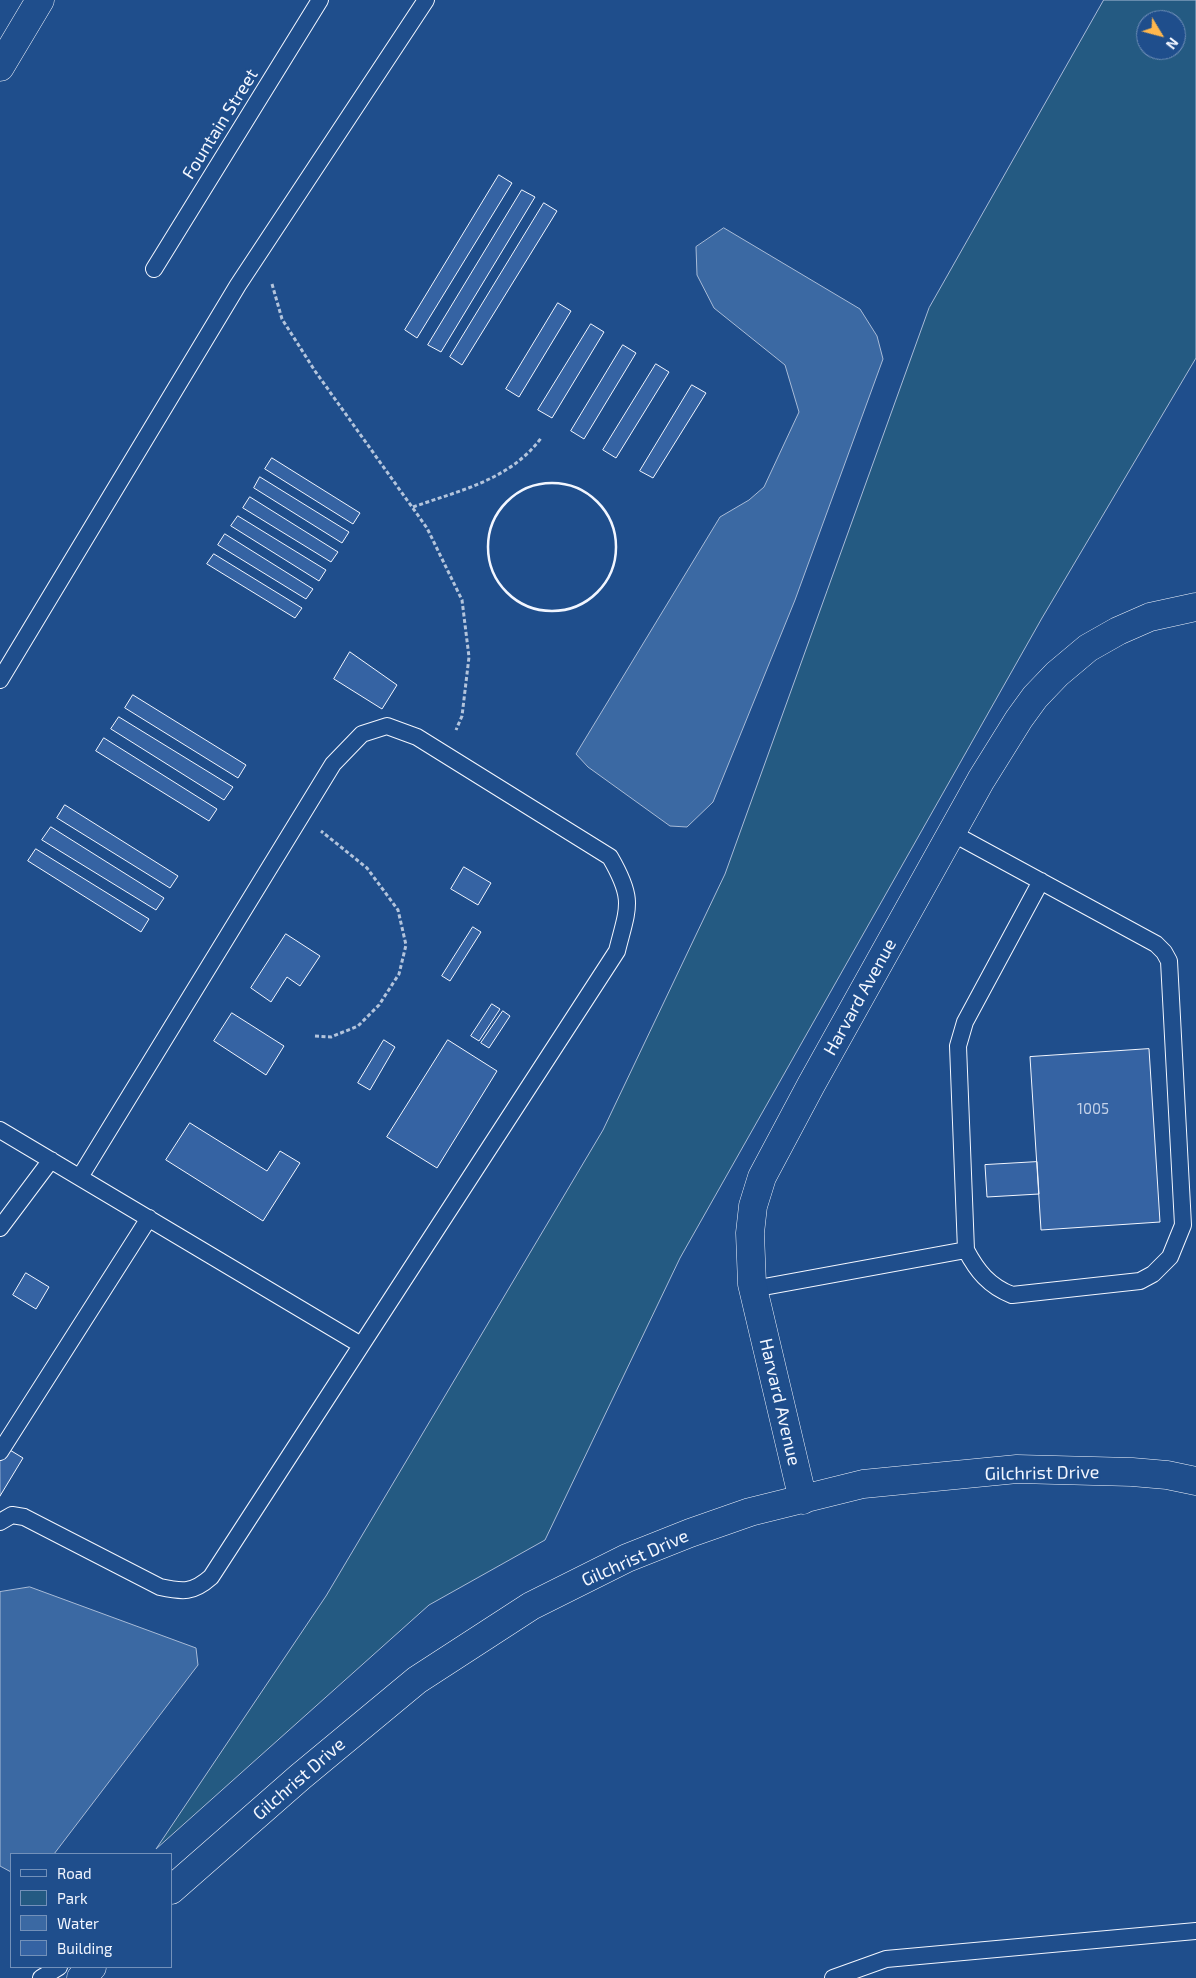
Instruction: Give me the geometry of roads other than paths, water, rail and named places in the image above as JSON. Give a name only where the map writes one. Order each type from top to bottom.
[{"type":"street","points":[[0,66],[40,0]]},
{"type":"street","name":"Harvard Avenue","points":[[803,1500],[753,1288],[750,1233],[754,1206],[762,1177],[816,1076],[952,833],[1019,719],[1058,674],[1088,648],[1118,631],[1150,617],[1196,607]]},
{"type":"street","name":"Gilchrist Drive","points":[[172,1889],[300,1777],[417,1680],[531,1606],[627,1558],[750,1512],[863,1484],[1017,1469],[1132,1472],[1167,1475],[1196,1481]]},
{"type":"street","points":[[81,1978],[91,1968]]},
{"type":"lane","name":"Fountain Street","points":[[154,269],[320,0]]},
{"type":"lane","points":[[0,680],[233,293],[426,0]]},
{"type":"lane","points":[[0,1522],[12,1515],[24,1516],[160,1587],[181,1592],[199,1588],[211,1577],[617,952],[629,904],[623,879],[610,858],[417,737],[386,726],[362,734],[333,764],[80,1177]]},
{"type":"lane","points":[[952,833],[1156,944],[1169,961],[1183,1225],[1170,1257],[1163,1266],[1140,1281],[1012,1295],[998,1289],[985,1279],[974,1266],[966,1250],[958,1046],[960,1033],[1041,882]]},
{"type":"lane","points":[[0,1130],[361,1345]]},
{"type":"lane","points":[[0,1228],[46,1156]]},
{"type":"lane","points":[[0,1452],[149,1218]]},
{"type":"lane","points":[[753,1288],[966,1250]]},
{"type":"lane","points":[[833,1978],[886,1959],[1196,1931]]},
{"type":"lane","points":[[41,1978],[57,1968]]},
{"type":"water","points":[[724,228],[860,309],[877,336],[883,359],[795,600],[713,802],[687,827],[670,826],[588,767],[576,754],[720,517],[749,500],[764,487],[799,412],[785,365],[714,308],[697,275],[696,247]]},
{"type":"water","points":[[30,1587],[196,1648],[198,1665],[55,1853],[10,1853],[10,1871],[0,1866],[0,1592]]}]
